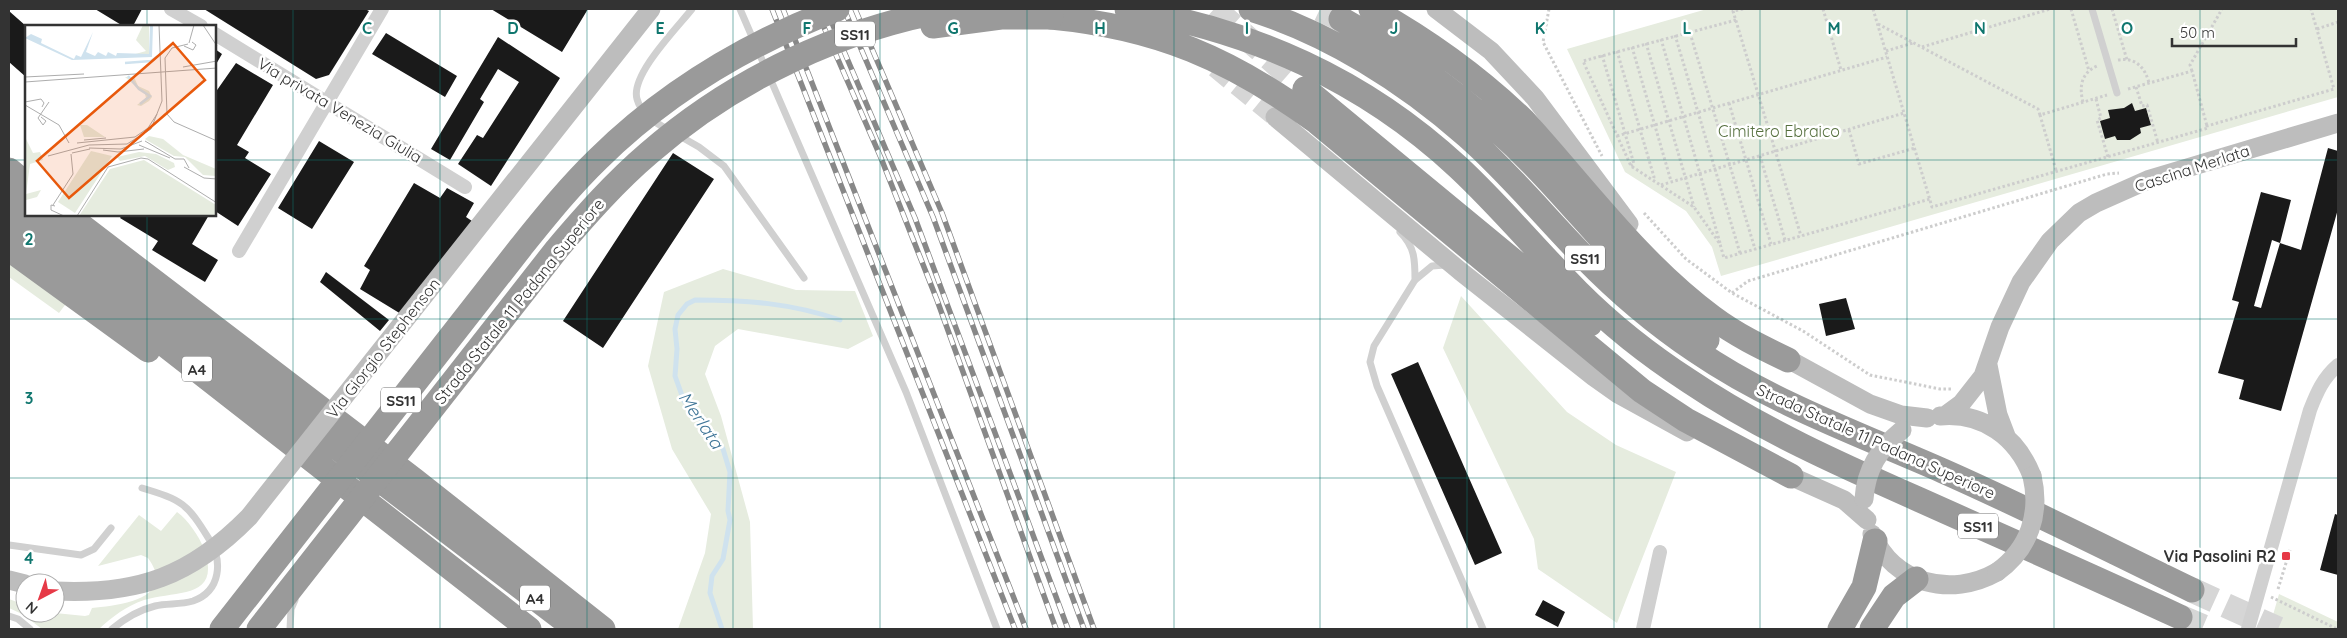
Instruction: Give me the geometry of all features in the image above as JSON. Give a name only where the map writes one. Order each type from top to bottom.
[{"type":"highway","points":[[750,49],[805,9]]},
{"type":"highway","name":"Strada Statale 11 Padana Superiore","points":[[222,629],[557,203],[599,158],[651,113],[717,66],[777,34],[837,9]]},
{"type":"highway","name":"Strada Statale 11 Padana Superiore","points":[[259,629],[522,294],[600,200],[668,137],[718,102],[796,58],[874,26],[953,9]]},
{"type":"highway","name":"Strada Statale 11 Padana Superiore","points":[[1128,9],[1195,23],[1252,40],[1307,63],[1369,98],[1412,128],[1458,167],[1580,294],[1632,340],[1693,384],[1830,460],[2180,617]]},
{"type":"highway","name":"Strada Statale 11 Padana Superiore","points":[[1250,9],[1291,24],[1348,52],[1402,84],[1426,102],[1480,147],[1583,256],[1622,294],[1697,352],[1747,382],[1802,411],[1946,472],[2192,590]]},
{"type":"highway","points":[[1371,9],[1441,51],[1503,101],[1523,120],[1647,258],[1697,306],[1749,342],[1788,360]]},
{"type":"highway","points":[[763,75],[814,65],[875,41],[914,30],[946,23],[1000,17],[1051,17],[1100,22],[1170,40],[1246,74],[1290,102],[1325,128],[1618,373],[1686,420],[1791,476]]},
{"type":"highway","points":[[1341,20],[1407,58],[1462,98],[1546,178],[1634,275],[1714,346],[1780,385],[1946,472]]},
{"type":"highway","points":[[1305,89],[1570,307],[1663,380],[1728,417],[1830,460]]},
{"type":"highway","points":[[9,170],[25,183]]},
{"type":"highway","points":[[9,198],[25,210]]},
{"type":"highway","name":"A4","points":[[33,216],[576,629]]},
{"type":"highway","points":[[68,216],[422,486],[603,629]]},
{"type":"highway","name":"A4","points":[[9,223],[529,629]]},
{"type":"highway","points":[[9,249],[114,327],[384,517]]},
{"type":"highway","points":[[1840,629],[1864,586],[1871,530]]},
{"type":"highway","points":[[1872,629],[1894,596],[1916,579]]},
{"type":"street","points":[[239,251],[382,9]]},
{"type":"street","name":"Via Giorgio Stephenson","points":[[65,592],[88,593],[118,590],[144,584],[178,572],[202,558],[229,538],[249,517],[651,9]]},
{"type":"street","points":[[1275,117],[1568,358],[1618,394],[1691,434],[1733,454],[1791,476],[1844,500],[1871,530],[1892,564],[1916,579],[1932,585],[1955,586],[1977,582],[1998,572],[2020,552],[2031,529],[2036,502],[2032,476],[2021,453],[2006,436],[1992,426],[1977,419],[1901,415],[1870,404],[1788,360],[1714,308],[1657,256],[1616,208],[1557,124],[1525,86],[1491,51],[1436,9]]},
{"type":"street","points":[[177,10],[200,25]]},
{"type":"street","name":"Via privata Venezia Giulia","points":[[216,35],[465,187]]},
{"type":"street","name":"Cascina Merlata","points":[[1988,365],[2000,327],[2021,282],[2050,241],[2079,214],[2096,203],[2150,179],[2338,123]]},
{"type":"street","points":[[1871,530],[1864,499],[1867,481],[1875,460],[1888,441],[1902,430],[1936,417],[1961,404],[1977,384],[1988,365]]},
{"type":"street","points":[[1988,365],[1993,396],[2006,436]]},
{"type":"street","points":[[2248,629],[2317,389],[2329,373],[2338,365]]},
{"type":"street","points":[[1643,629],[1660,552]]},
{"type":"lane","points":[[692,9],[653,57],[641,76],[636,90],[637,98],[644,112],[657,124],[699,147],[724,166],[804,278]]},
{"type":"lane","points":[[740,9],[906,392],[997,629]]},
{"type":"lane","points":[[2092,9],[2116,92]]},
{"type":"lane","points":[[1346,176],[1411,246],[1415,255],[1415,280]]},
{"type":"lane","points":[[1460,271],[1440,264],[1432,266],[1415,280],[1374,346],[1370,362],[1377,386],[1483,629]]},
{"type":"lane","points":[[112,629],[130,616],[155,606],[193,600],[211,589],[217,579],[217,556],[210,540],[190,510],[174,498],[142,488]]},
{"type":"lane","points":[[9,545],[81,555],[94,549],[111,528]]},
{"type":"lane","points":[[290,629],[290,616],[294,602],[299,595]]},
{"type":"lane","points":[[9,616],[18,619],[30,629]]},
{"type":"path","points":[[1549,9],[1543,42],[1605,161]]},
{"type":"path","points":[[1743,9],[1733,11],[1801,236]]},
{"type":"path","points":[[1823,9],[1841,70]]},
{"type":"path","points":[[1873,9],[1932,207],[2158,143],[2208,128],[2207,126],[2334,89],[2312,9]]},
{"type":"path","points":[[1921,47],[2050,9]]},
{"type":"path","points":[[2071,9],[2089,71]]},
{"type":"path","points":[[2112,9],[2127,60]]},
{"type":"path","points":[[2192,71],[2190,65],[2222,9]]},
{"type":"path","points":[[1694,207],[1632,166],[1583,61],[1736,20]]},
{"type":"path","points":[[2317,28],[2338,22]]},
{"type":"path","points":[[1878,24],[2038,109],[2040,115]]},
{"type":"path","points":[[1690,33],[1755,249]]},
{"type":"path","points":[[1675,35],[1740,253]]},
{"type":"path","points":[[1661,39],[1724,258],[1930,198]]},
{"type":"path","points":[[1646,43],[1694,207],[1720,244]]},
{"type":"path","points":[[1886,51],[1913,43]]},
{"type":"path","points":[[1632,47],[1671,181]]},
{"type":"path","points":[[1617,51],[1654,177],[1653,180]]},
{"type":"path","points":[[1602,55],[1634,164],[1632,166]]},
{"type":"path","points":[[1618,136],[1887,57]]},
{"type":"path","points":[[2136,87],[2142,106],[2147,105],[2158,143]]},
{"type":"path","points":[[2096,99],[2101,118],[2097,120],[2108,157]]},
{"type":"path","points":[[1728,103],[1771,244]]},
{"type":"path","points":[[1660,185],[1904,113]]},
{"type":"path","points":[[1849,130],[1859,164],[1915,148]]},
{"type":"path","points":[[1760,156],[1785,240]]},
{"type":"path","points":[[1732,293],[1748,281],[2115,172],[2150,179]]},
{"type":"path","points":[[1639,207],[1656,229],[1686,259],[1732,293],[1803,331],[1870,375],[1940,389],[1955,389],[1977,384]]},
{"type":"path","points":[[2278,589],[2290,550]]},
{"type":"path","points":[[2259,592],[2337,629]]},
{"type":"green space","name":"Cimitero Ebraico","points":[[1707,9],[2338,9],[2338,97],[1721,276],[1712,247],[1686,211],[1625,172],[1567,49]]},
{"type":"green space","points":[[9,258],[68,301],[59,313],[9,277]]},
{"type":"green space","points":[[723,269],[796,290],[855,291],[873,336],[848,349],[738,329],[715,346],[705,374],[721,416],[750,522],[753,629],[678,629],[705,553],[711,514],[672,449],[648,366],[664,292]]},
{"type":"green space","points":[[1461,296],[1567,412],[1616,445],[1676,472],[1617,623],[1538,569],[1534,539],[1443,348]]},
{"type":"green space","points":[[177,512],[189,524],[204,549],[208,565],[207,577],[201,585],[193,590],[182,593],[137,602],[120,612],[99,629],[42,629],[34,623],[65,623],[65,614],[89,615],[92,608],[129,602],[151,591],[156,583],[155,572],[148,558],[141,555],[98,566],[139,515],[161,531]]},
{"type":"green space","points":[[2279,594],[2338,622],[2338,629],[2269,629]]},
{"type":"green space","points":[[9,599],[15,601],[15,611],[9,608]]},
{"type":"building","points":[[95,9],[142,9],[134,25],[121,25]]},
{"type":"building","points":[[204,9],[365,9],[369,11],[329,75],[316,79]]},
{"type":"building","points":[[491,9],[588,9],[562,52]]},
{"type":"building","points":[[9,11],[25,25],[25,76],[9,62]]},
{"type":"building","points":[[386,33],[457,76],[445,97],[372,54]]},
{"type":"building","points":[[498,37],[560,78],[491,186],[458,164],[477,135],[483,138],[519,82],[498,69],[480,99],[484,102],[450,160],[431,149]]},
{"type":"building","points":[[216,50],[222,54],[216,64]]},
{"type":"building","points":[[236,63],[273,85],[237,145],[249,152],[245,158],[271,174],[238,226],[216,212],[216,92]]},
{"type":"building","points":[[2132,103],[2135,111],[2146,108],[2151,125],[2140,128],[2141,133],[2130,140],[2117,140],[2115,136],[2105,139],[2100,121],[2110,118],[2108,110],[2124,108]]},
{"type":"building","points":[[319,141],[354,162],[312,229],[278,208]]},
{"type":"building","points":[[2328,148],[2338,151],[2338,209],[2281,411],[2239,399],[2244,380],[2218,373],[2239,302],[2232,300],[2261,192],[2291,200],[2280,243],[2301,250]],"holes":[[[2272,240],[2280,243],[2261,308],[2254,306]]]},
{"type":"building","points":[[673,153],[714,179],[603,348],[563,321]]},
{"type":"building","points":[[414,183],[440,198],[447,188],[474,203],[466,217],[472,221],[401,314],[360,289],[370,270],[364,266]]},
{"type":"building","points":[[121,216],[208,216],[192,244],[218,260],[205,282],[152,250],[158,241],[120,218]]},
{"type":"building","points":[[326,272],[389,320],[380,331],[320,282]]},
{"type":"building","points":[[1846,298],[1855,329],[1826,336],[1819,304]]},
{"type":"building","points":[[1418,362],[1502,553],[1475,565],[1391,374]]},
{"type":"building","points":[[2335,514],[2338,515],[2338,575],[2320,570]]},
{"type":"building","points":[[1543,600],[1565,612],[1558,627],[1535,615]]},
{"type":"waterway","name":"Merlata","points":[[722,629],[710,593],[712,576],[723,559],[730,520],[728,511],[730,472],[723,449],[708,427],[684,401],[675,376],[677,349],[675,329],[678,315],[687,304],[695,300],[714,300],[786,306],[840,320]]},
{"type":"tunnel","points":[[1214,9],[1305,89]]},
{"type":"tunnel","points":[[1320,9],[1341,19]]},
{"type":"tunnel","points":[[1215,68],[1275,117]]},
{"type":"tunnel","points":[[2192,590],[2278,629]]},
{"type":"tunnel","points":[[2180,617],[2208,629]]},
{"type":"railway","points":[[772,9],[1015,629]]},
{"type":"railway","points":[[783,9],[1026,629]]},
{"type":"railway","points":[[816,9],[881,158],[937,300],[1056,629]]},
{"type":"railway","points":[[826,9],[915,218],[1068,629]]},
{"type":"railway","points":[[844,9],[933,217],[1084,629]]},
{"type":"railway","points":[[855,9],[942,213],[1094,629]]},
{"type":"place","name":"Via Pasolini R2","points":[[2286,556]]}]
